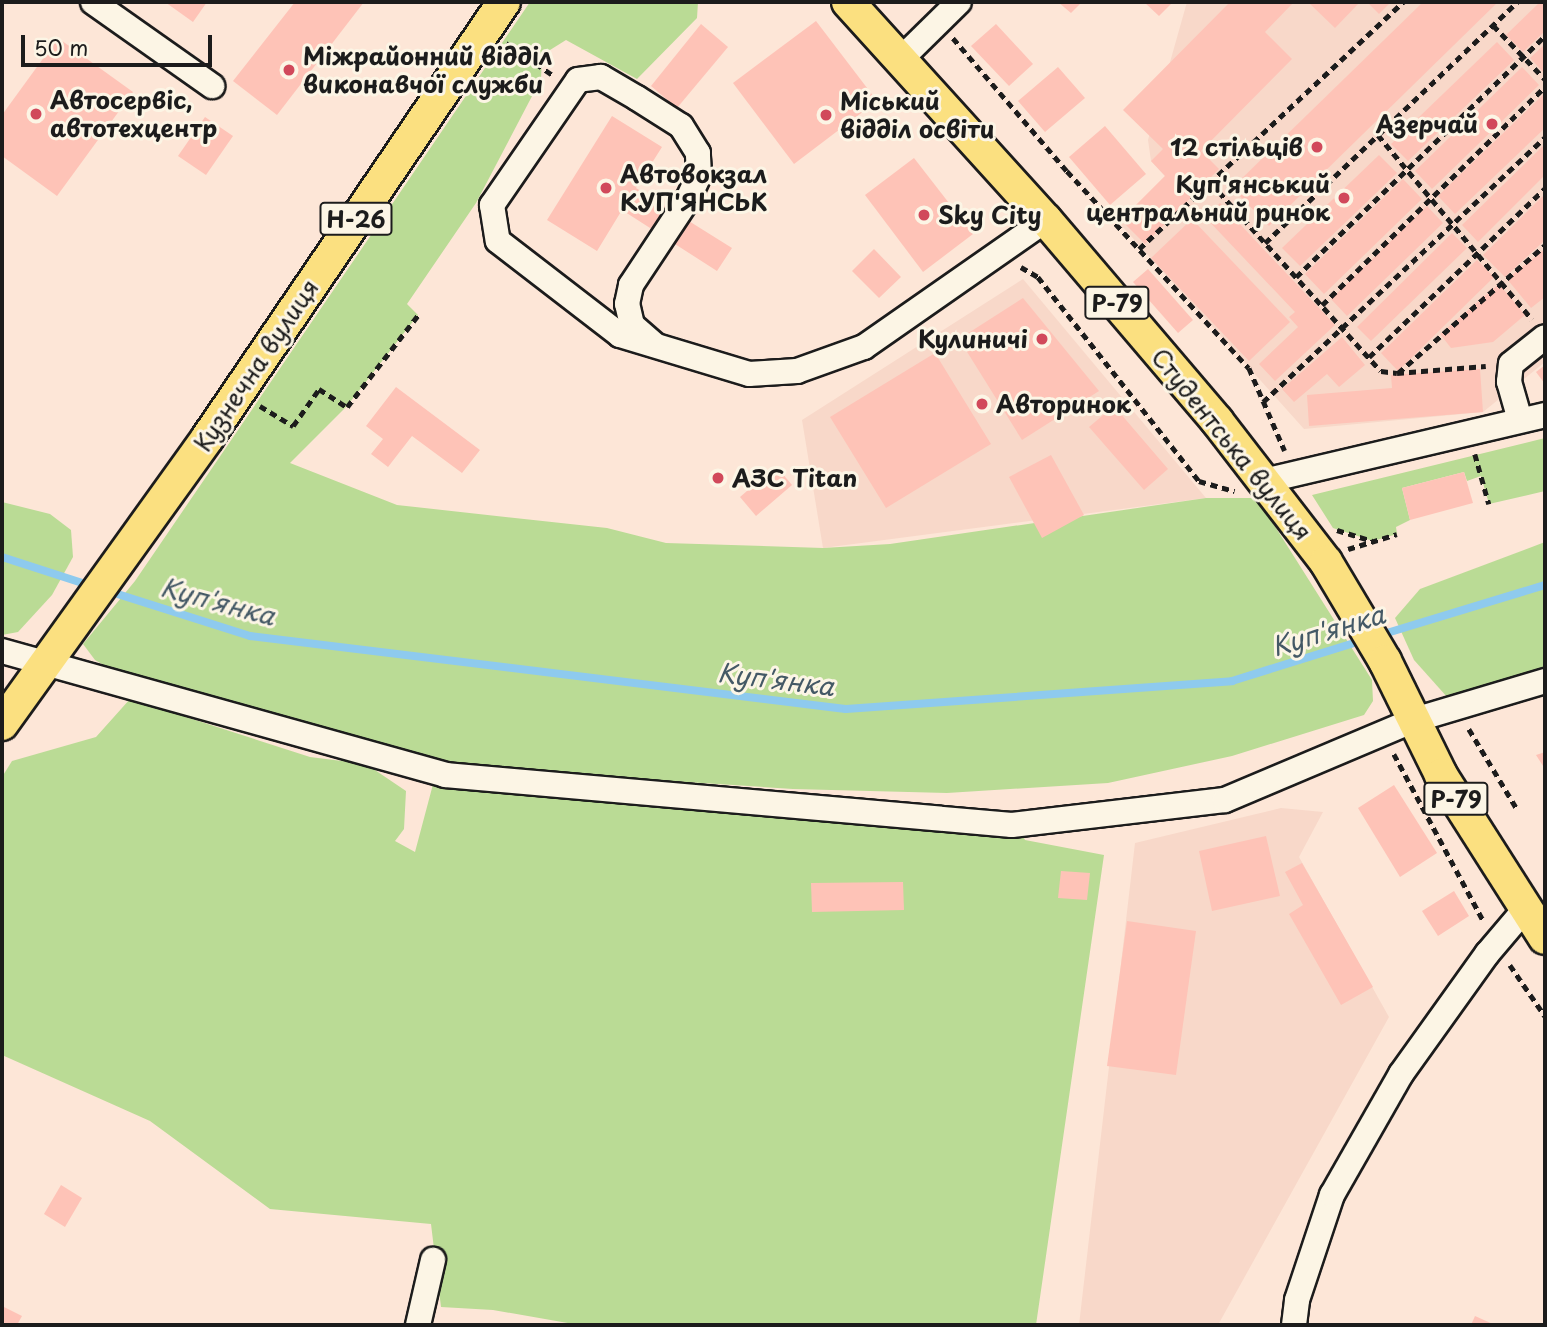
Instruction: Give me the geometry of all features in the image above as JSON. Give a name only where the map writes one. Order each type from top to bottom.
[{"type":"main road","name":"Кузнечна вулиця","points":[[2,724],[239,392],[504,2]]},
{"type":"main road","name":"Студентська вулиця","points":[[848,2],[1046,220],[1255,488],[1326,562],[1380,653],[1401,725],[1441,775],[1545,938]]},
{"type":"street","points":[[93,2],[212,86]]},
{"type":"street","points":[[901,59],[959,2]]},
{"type":"street","points":[[655,345],[632,325],[626,304],[631,285],[688,200],[699,175],[698,153],[681,127],[637,98],[601,78],[578,80],[492,205],[498,241],[620,335],[749,374],[797,372],[864,346],[1046,220]]},
{"type":"street","points":[[1520,420],[1509,382],[1511,364],[1542,332]]},
{"type":"street","points":[[1255,488],[1298,473],[1545,415]]},
{"type":"street","points":[[6,652],[446,775],[1012,825],[1225,800],[1401,725],[1545,681]]},
{"type":"street","points":[[1294,1325],[1297,1300],[1332,1195],[1401,1074],[1496,944],[1526,908]]},
{"type":"street","points":[[418,1325],[433,1260]]},
{"type":"path","points":[[1139,249],[1403,2]]},
{"type":"path","points":[[1265,243],[1517,2]]},
{"type":"path","points":[[939,22],[1139,249],[1249,368],[1263,403],[1298,473]]},
{"type":"path","points":[[1493,25],[1545,79]]},
{"type":"path","points":[[1296,277],[1545,36]]},
{"type":"path","points":[[1322,305],[1545,87]]},
{"type":"path","points":[[1377,135],[1478,252],[1542,332]]},
{"type":"path","points":[[1263,403],[1545,136]]},
{"type":"path","points":[[1211,183],[1381,370],[1397,373],[1511,364]]},
{"type":"path","points":[[1369,357],[1545,188]]},
{"type":"path","points":[[1397,373],[1545,245]]},
{"type":"path","points":[[998,253],[1038,277],[1199,481],[1255,488]]},
{"type":"path","points":[[239,392],[293,426],[319,388],[347,407],[418,315]]},
{"type":"path","points":[[1469,432],[1489,504]]},
{"type":"path","points":[[1373,541],[1333,528],[1348,552],[1397,534]]},
{"type":"path","points":[[1401,725],[1395,761],[1496,944],[1545,1016]]},
{"type":"shaded area","name":"Куп'янський центральний ринок","points":[[1187,2],[1545,2],[1545,362],[1483,412],[1304,429],[1122,226],[1121,220],[1165,176],[1151,161],[1148,140]]},
{"type":"shaded area","points":[[1023,279],[1206,498],[823,548],[802,420]]},
{"type":"shaded area","points":[[1281,808],[1323,812],[1299,857],[1389,1017],[1218,1325],[1079,1325],[1135,843]]},
{"type":"green space","points":[[530,2],[698,2],[697,18],[637,79],[566,40],[542,55],[541,79],[476,203],[407,304],[418,315],[347,406],[290,463],[397,505],[607,528],[666,543],[823,548],[890,544],[1206,498],[1257,498],[1372,680],[1373,701],[1364,715],[1232,756],[1108,783],[947,793],[793,789],[439,766],[121,675],[95,660],[83,644],[135,581]]},
{"type":"green space","points":[[1545,438],[1545,491],[1489,504],[1481,476],[1467,481],[1464,472],[1402,488],[1410,520],[1396,527],[1397,534],[1373,541],[1333,528],[1312,495]]},
{"type":"green space","points":[[2,502],[50,514],[71,530],[73,557],[52,595],[18,632],[2,635]]},
{"type":"green space","points":[[1545,542],[1545,681],[1456,707],[1414,660],[1395,618],[1420,589]]},
{"type":"green space","points":[[130,699],[310,757],[366,764],[406,791],[404,829],[395,841],[415,852],[436,773],[1023,836],[1025,840],[1104,855],[1036,1325],[579,1325],[493,1310],[441,1307],[431,1224],[270,1209],[150,1121],[2,1055],[2,777],[12,761],[96,737]]},
{"type":"building","points":[[165,2],[207,2],[193,22]]},
{"type":"building","points":[[295,2],[364,2],[277,115],[233,81]]},
{"type":"building","points":[[1058,2],[1082,2],[1071,13]]},
{"type":"building","points":[[1144,2],[1173,2],[1159,16]]},
{"type":"building","points":[[1230,2],[1294,2],[1265,32],[1292,59],[1201,151],[1219,169],[1145,244],[1121,220],[1165,176],[1151,161],[1163,149],[1123,110]]},
{"type":"building","points":[[1308,2],[1360,2],[1335,28]]},
{"type":"building","points":[[1367,2],[1391,2],[1379,14]]},
{"type":"building","points":[[1423,2],[1498,2],[1269,226],[1232,188]]},
{"type":"building","points":[[1540,2],[1545,2],[1545,31],[1523,52],[1506,35]]},
{"type":"building","points":[[816,21],[877,101],[794,164],[733,83]]},
{"type":"building","points":[[701,24],[728,47],[677,108],[651,86]]},
{"type":"building","points":[[996,24],[1033,64],[1009,86],[971,46]]},
{"type":"building","points":[[58,38],[133,92],[57,196],[2,156],[2,115]]},
{"type":"building","points":[[1497,42],[1514,60],[1408,161],[1391,144]]},
{"type":"building","points":[[1545,44],[1545,74],[1530,58]]},
{"type":"building","points":[[1058,67],[1085,98],[1045,132],[1018,101]]},
{"type":"building","points":[[1522,67],[1539,85],[1432,189],[1415,171]]},
{"type":"building","points":[[1545,93],[1545,128],[1455,214],[1438,196]]},
{"type":"building","points":[[612,116],[662,147],[636,188],[732,248],[717,271],[622,210],[597,251],[547,220]]},
{"type":"building","points":[[205,117],[233,136],[206,175],[178,156]]},
{"type":"building","points":[[1105,126],[1146,174],[1110,205],[1069,157]]},
{"type":"building","points":[[1545,144],[1545,175],[1478,242],[1462,225]]},
{"type":"building","points":[[1379,155],[1397,173],[1300,266],[1282,248]]},
{"type":"building","points":[[914,158],[973,234],[923,272],[865,195]]},
{"type":"building","points":[[1403,179],[1422,199],[1324,294],[1305,274]]},
{"type":"building","points":[[1545,194],[1545,240],[1505,277],[1483,255]]},
{"type":"building","points":[[1220,203],[1335,325],[1275,381],[1259,364],[1298,327],[1289,317],[1295,312],[1205,217]]},
{"type":"building","points":[[1427,206],[1443,223],[1347,316],[1331,299]]},
{"type":"building","points":[[1192,219],[1290,322],[1249,361],[1151,258]]},
{"type":"building","points":[[1452,233],[1467,248],[1371,341],[1357,327]]},
{"type":"building","points":[[874,249],[901,277],[879,298],[852,271]]},
{"type":"building","points":[[1545,249],[1545,297],[1531,308],[1507,279]]},
{"type":"building","points":[[1477,260],[1494,277],[1398,371],[1381,353]]},
{"type":"building","points":[[1148,269],[1193,320],[1178,333],[1133,282]]},
{"type":"building","points":[[1499,284],[1525,315],[1493,342],[1451,348],[1440,334]]},
{"type":"building","points":[[1023,298],[1099,391],[1022,440],[959,339]]},
{"type":"building","points":[[1342,337],[1365,365],[1339,387],[1327,374],[1294,402],[1282,389]]},
{"type":"building","points":[[935,353],[991,444],[886,508],[830,417]]},
{"type":"building","points":[[1545,365],[1545,384],[1536,372]]},
{"type":"building","points":[[1480,369],[1483,412],[1309,426],[1307,395],[1392,388],[1391,375]]},
{"type":"building","points":[[396,387],[480,450],[462,473],[412,436],[388,467],[371,454],[383,439],[366,426]]},
{"type":"building","points":[[1114,406],[1168,469],[1144,490],[1089,427]]},
{"type":"building","points":[[1051,455],[1084,515],[1042,538],[1009,477]]},
{"type":"building","points":[[776,466],[792,485],[756,516],[740,497]]},
{"type":"building","points":[[1464,472],[1473,503],[1410,520],[1402,488]]},
{"type":"building","points":[[1545,752],[1545,769],[1536,755]]},
{"type":"building","points":[[1394,785],[1437,853],[1400,877],[1358,808]]},
{"type":"building","points":[[1266,836],[1280,896],[1212,911],[1199,851]]},
{"type":"building","points":[[1302,863],[1373,987],[1341,1005],[1289,914],[1303,905],[1285,872]]},
{"type":"building","points":[[1061,871],[1090,873],[1087,900],[1058,898]]},
{"type":"building","points":[[903,882],[904,910],[812,912],[811,883]]},
{"type":"building","points":[[1454,891],[1469,916],[1438,936],[1422,911]]},
{"type":"building","points":[[1127,921],[1196,931],[1176,1075],[1107,1066]]},
{"type":"building","points":[[61,1185],[82,1198],[65,1227],[44,1214]]},
{"type":"building","points":[[2,1306],[22,1316],[17,1325],[2,1325]]},
{"type":"building","points":[[1475,1316],[1495,1325],[1471,1325]]},
{"type":"waterway","name":"Куп'янка","points":[[2,557],[92,586]]},
{"type":"waterway","name":"Куп'янка","points":[[1377,636],[1545,585]]},
{"type":"waterway","name":"Куп'янка","points":[[108,591],[250,636],[846,709],[1232,681],[1364,640]]},
{"type":"place","name":"Міжрайонний відділ виконавчої служби","points":[[289,70]]},
{"type":"place","name":"Автосервіс, автотехцентр","points":[[36,114]]},
{"type":"place","name":"Міський відділ освіти","points":[[826,115]]},
{"type":"place","name":"Азерчай","points":[[1492,124]]},
{"type":"place","name":"12 стільців","points":[[1317,147]]},
{"type":"place","name":"Автовокзал КУП'ЯНСЬК","points":[[606,188]]},
{"type":"place","name":"Куп'янський центральний ринок","points":[[1344,198]]},
{"type":"place","name":"Sky City","points":[[924,215]]},
{"type":"place","name":"Кулиничі","points":[[1042,339]]},
{"type":"place","name":"Авторинок","points":[[982,404]]},
{"type":"place","name":"АЗС Titan","points":[[718,478]]}]
